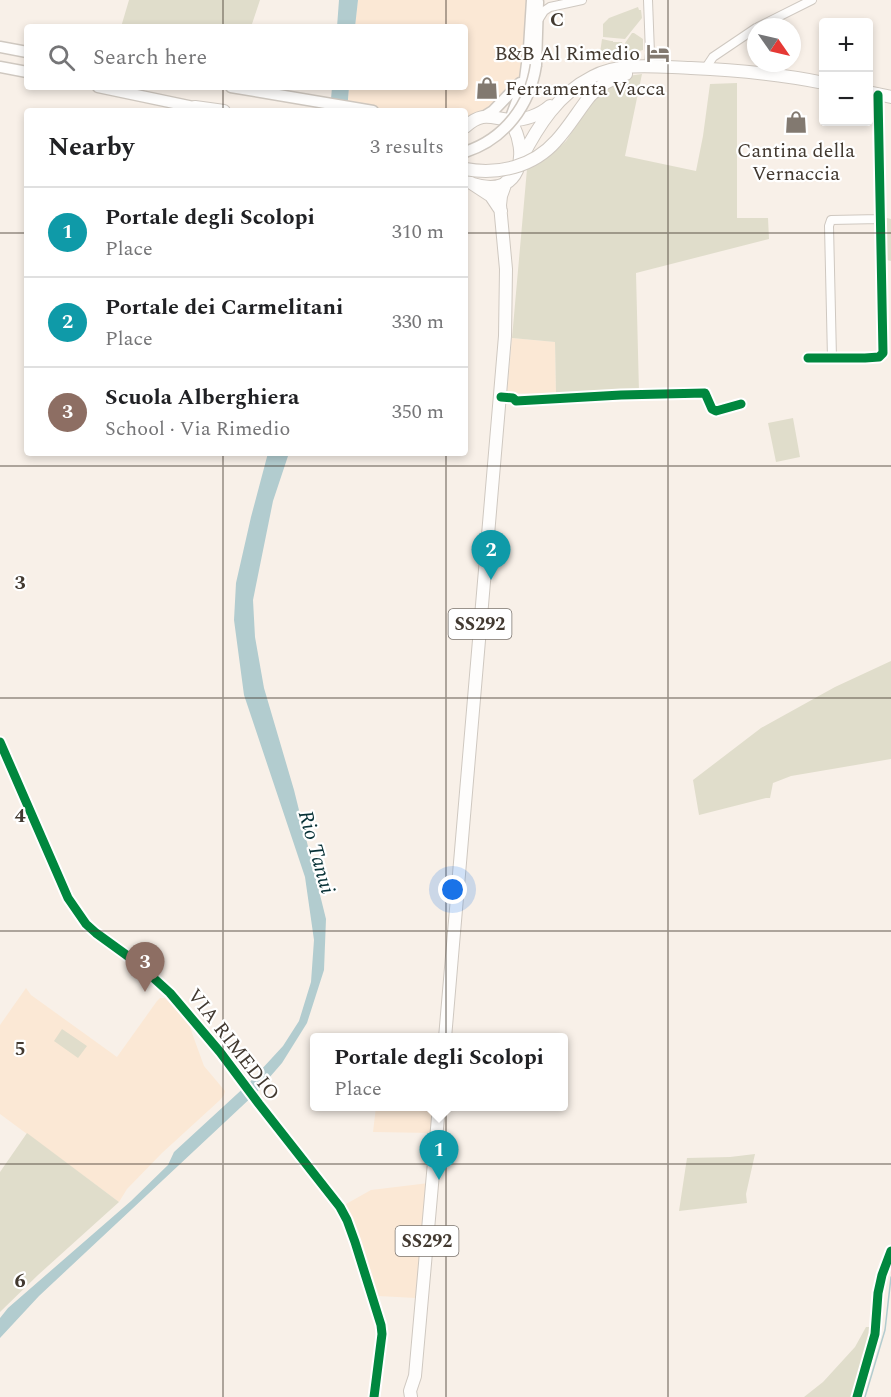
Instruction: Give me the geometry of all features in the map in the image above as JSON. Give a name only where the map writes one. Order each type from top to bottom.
[{"type":"main road","points":[[468,151],[491,138],[515,116],[530,92],[532,0]]},
{"type":"main road","points":[[520,159],[521,143],[510,120],[531,67],[538,19],[538,0]]},
{"type":"main road","points":[[0,48],[24,52]]},
{"type":"main road","points":[[0,67],[24,71]]},
{"type":"main road","points":[[468,124],[493,111],[517,87],[531,67]]},
{"type":"main road","name":"SS292","points":[[485,116],[510,120],[539,114],[592,76],[623,67],[705,69],[791,76],[819,82]]},
{"type":"main road","points":[[468,169],[506,170],[523,164],[551,147],[590,96],[604,84],[614,78],[633,73],[650,72],[662,67]]},
{"type":"main road","points":[[113,90],[202,108]]},
{"type":"main road","points":[[248,90],[352,108]]},
{"type":"main road","points":[[518,96],[521,105],[528,109],[538,110],[552,105]]},
{"type":"main road","name":"SS292","points":[[445,1033],[501,397],[506,270],[501,196],[506,182],[517,172],[520,159],[552,105]]},
{"type":"main road","points":[[469,182],[489,188],[506,182]]},
{"type":"main road","points":[[469,182],[491,196],[501,211]]},
{"type":"main road","name":"SS292","points":[[409,1395],[415,1376],[439,1111]]},
{"type":"street","points":[[538,19],[550,7],[582,0]]},
{"type":"street","points":[[648,0],[649,66]]},
{"type":"street","points":[[777,18],[812,0]]},
{"type":"street","points":[[705,69],[712,57],[747,34]]},
{"type":"street","points":[[0,76],[12,69]]},
{"type":"street","points":[[808,358],[865,358],[879,357],[883,353],[879,95]]},
{"type":"street","points":[[832,358],[829,226],[831,220],[880,219]]},
{"type":"street","points":[[501,397],[513,398],[516,401],[705,393],[712,410],[741,404]]},
{"type":"street","name":"VIA RIMEDIO","points":[[0,742],[68,898],[86,924],[136,962],[170,993],[201,1028],[340,1207],[347,1220],[381,1325],[382,1334],[374,1397]]},
{"type":"street","points":[[857,1397],[875,1334],[878,1293],[882,1275],[891,1251]]},
{"type":"shaded area","points":[[129,0],[260,0],[252,24],[122,24]]},
{"type":"shaded area","points":[[358,0],[528,0],[526,43],[519,80],[498,102],[468,117],[468,108],[380,108],[348,102],[349,90],[468,90],[468,24],[355,24]]},
{"type":"shaded area","points":[[638,7],[642,18],[625,39],[603,37],[603,24],[609,18]]},
{"type":"shaded area","points":[[632,33],[643,39],[643,50],[627,54],[625,43]]},
{"type":"shaded area","points":[[602,39],[622,42],[625,54],[599,60]]},
{"type":"shaded area","points":[[642,74],[625,156],[696,171],[710,84],[737,83],[737,218],[768,218],[769,239],[636,273],[639,392],[556,394],[555,342],[512,338],[527,169],[546,159],[566,141],[588,108],[610,83],[628,76]]},
{"type":"shaded area","points":[[883,217],[891,219],[891,261],[883,259]]},
{"type":"shaded area","points":[[512,338],[555,342],[556,394],[507,393]]},
{"type":"shaded area","points":[[793,418],[800,457],[776,462],[768,423]]},
{"type":"shaded area","points":[[891,661],[891,759],[791,776],[773,783],[770,798],[699,815],[693,780],[761,728],[835,687]]},
{"type":"shaded area","points":[[26,988],[31,995],[117,1057],[157,1001],[165,998],[190,1025],[204,1066],[225,1091],[220,1100],[162,1153],[127,1189],[119,1202],[0,1114],[0,1025]]},
{"type":"shaded area","points":[[62,1029],[87,1046],[78,1058],[54,1041]]},
{"type":"shaded area","points":[[376,1111],[435,1111],[432,1133],[373,1132]]},
{"type":"shaded area","points":[[27,1133],[119,1202],[0,1312],[0,1172]]},
{"type":"shaded area","points":[[755,1154],[746,1194],[747,1203],[679,1211],[687,1158]]},
{"type":"shaded area","points":[[429,1183],[416,1298],[378,1296],[346,1204],[371,1190]]},
{"type":"shaded area","points":[[866,1327],[873,1327],[856,1397],[804,1397],[823,1382],[855,1347]]},
{"type":"water","points":[[339,0],[358,0],[355,24],[337,24]]},
{"type":"water","points":[[332,90],[349,90],[347,108],[330,108]]},
{"type":"water","points":[[267,456],[288,456],[273,501],[253,600],[255,637],[264,688],[294,790],[326,919],[324,970],[307,1023],[282,1063],[256,1093],[39,1296],[0,1338],[0,1318],[8,1308],[131,1201],[168,1165],[174,1152],[249,1083],[283,1046],[299,1021],[311,982],[314,940],[305,877],[244,695],[234,620],[236,583]]},
{"type":"waterway","points":[[865,1397],[885,1330],[891,1277]]},
{"type":"cycle path","points":[[808,358],[865,358],[879,357],[883,353],[878,95]]},
{"type":"cycle path","points":[[501,397],[513,398],[516,401],[705,393],[712,409],[716,411],[741,404]]},
{"type":"cycle path","points":[[0,742],[68,898],[86,924],[136,962],[170,993],[220,1052],[340,1207],[355,1242],[381,1325],[382,1334],[374,1397]]},
{"type":"cycle path","points":[[857,1397],[875,1334],[878,1293],[882,1275],[891,1251]]},
{"type":"place","name":"B&B Al Rimedio","points":[[658,53]]},
{"type":"place","name":"Ferramenta Vacca","points":[[487,88]]},
{"type":"place","name":"Cantina della Vernaccia","points":[[796,122]]},
{"type":"place","name":"Portale dei Carmelitani","points":[[491,580]]},
{"type":"place","name":"Scuola Alberghiera","points":[[145,992]]},
{"type":"place","name":"Portale degli Scolopi","points":[[439,1180]]},
{"type":"water label","name":"Rio Tanui","points":[[317,852]]}]
